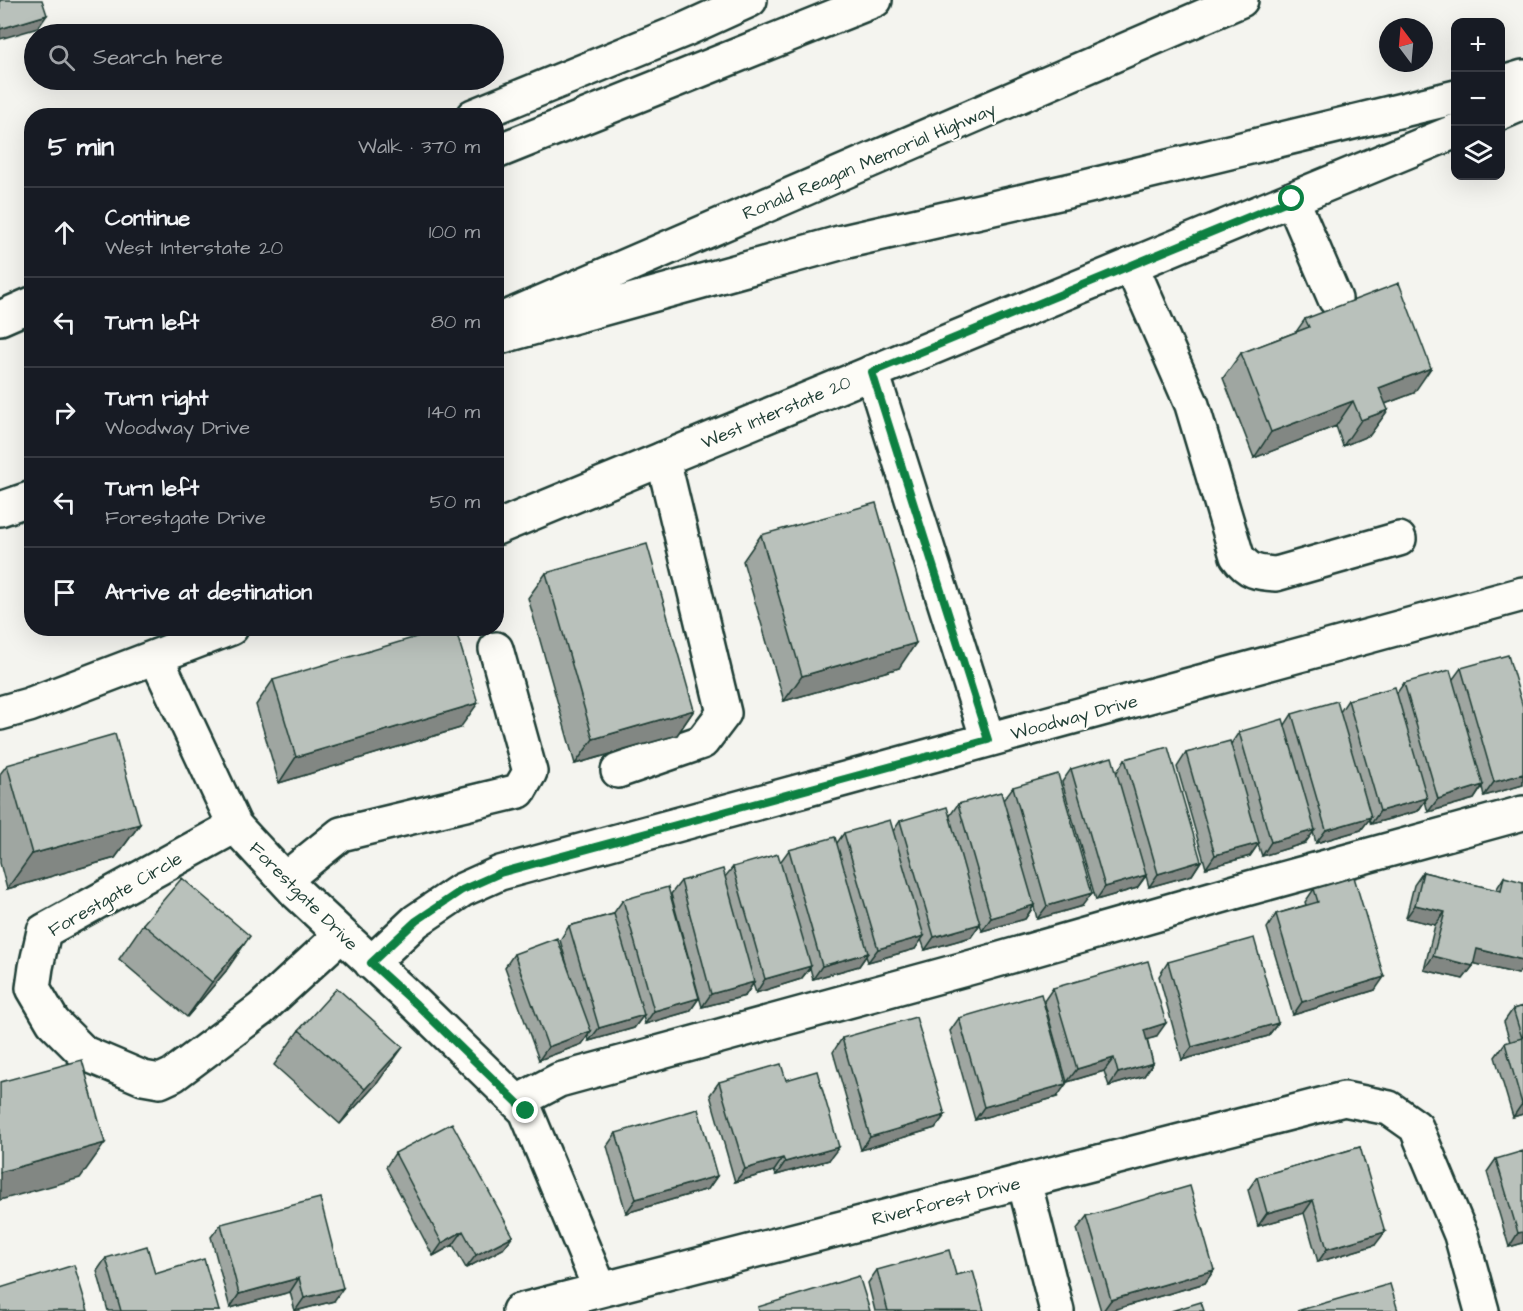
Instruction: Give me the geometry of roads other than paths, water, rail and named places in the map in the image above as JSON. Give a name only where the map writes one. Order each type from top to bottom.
[{"type":"main road","points":[[493,108],[684,30],[750,0]]},
{"type":"main road","points":[[504,149],[875,0]]},
{"type":"main road","name":"Ronald Reagan Memorial Highway","points":[[504,318],[1241,0]]},
{"type":"main road","points":[[1505,82],[1523,77]]},
{"type":"main road","points":[[504,336],[843,242],[1092,186],[1451,98]]},
{"type":"main road","points":[[1505,111],[1523,104]]},
{"type":"main road","name":"West Interstate 20","points":[[504,525],[1451,133]]},
{"type":"main road","points":[[1292,199],[1335,299]]},
{"type":"main road","points":[[1131,265],[1192,405],[1238,556],[1244,566],[1258,573],[1276,574],[1399,539]]},
{"type":"main road","points":[[0,318],[24,308]]},
{"type":"main road","points":[[0,332],[24,323]]},
{"type":"main road","points":[[872,372],[988,740]]},
{"type":"main road","points":[[618,771],[702,742],[724,713],[663,459]]},
{"type":"main road","points":[[0,509],[24,501]]},
{"type":"main road","name":"Woodway Drive","points":[[371,963],[416,921],[462,890],[500,873],[1523,594]]},
{"type":"main road","points":[[0,713],[29,705],[210,636]]},
{"type":"main road","points":[[285,879],[340,834],[519,791],[530,772],[496,649]]},
{"type":"main road","name":"Forestgate Drive","points":[[156,657],[235,826],[297,893],[526,1111],[600,1289]]},
{"type":"main road","points":[[517,1102],[559,1080],[1523,813]]},
{"type":"main road","name":"Forestgate Circle","points":[[235,826],[44,932],[33,988],[53,1022],[84,1053],[143,1078],[160,1081],[173,1075],[261,1009],[341,934]]},
{"type":"main road","name":"Riverforest Drive","points":[[519,1311],[1344,1099],[1389,1108],[1416,1127],[1461,1235],[1482,1311]]},
{"type":"main road","points":[[1024,1181],[1057,1311]]}]
